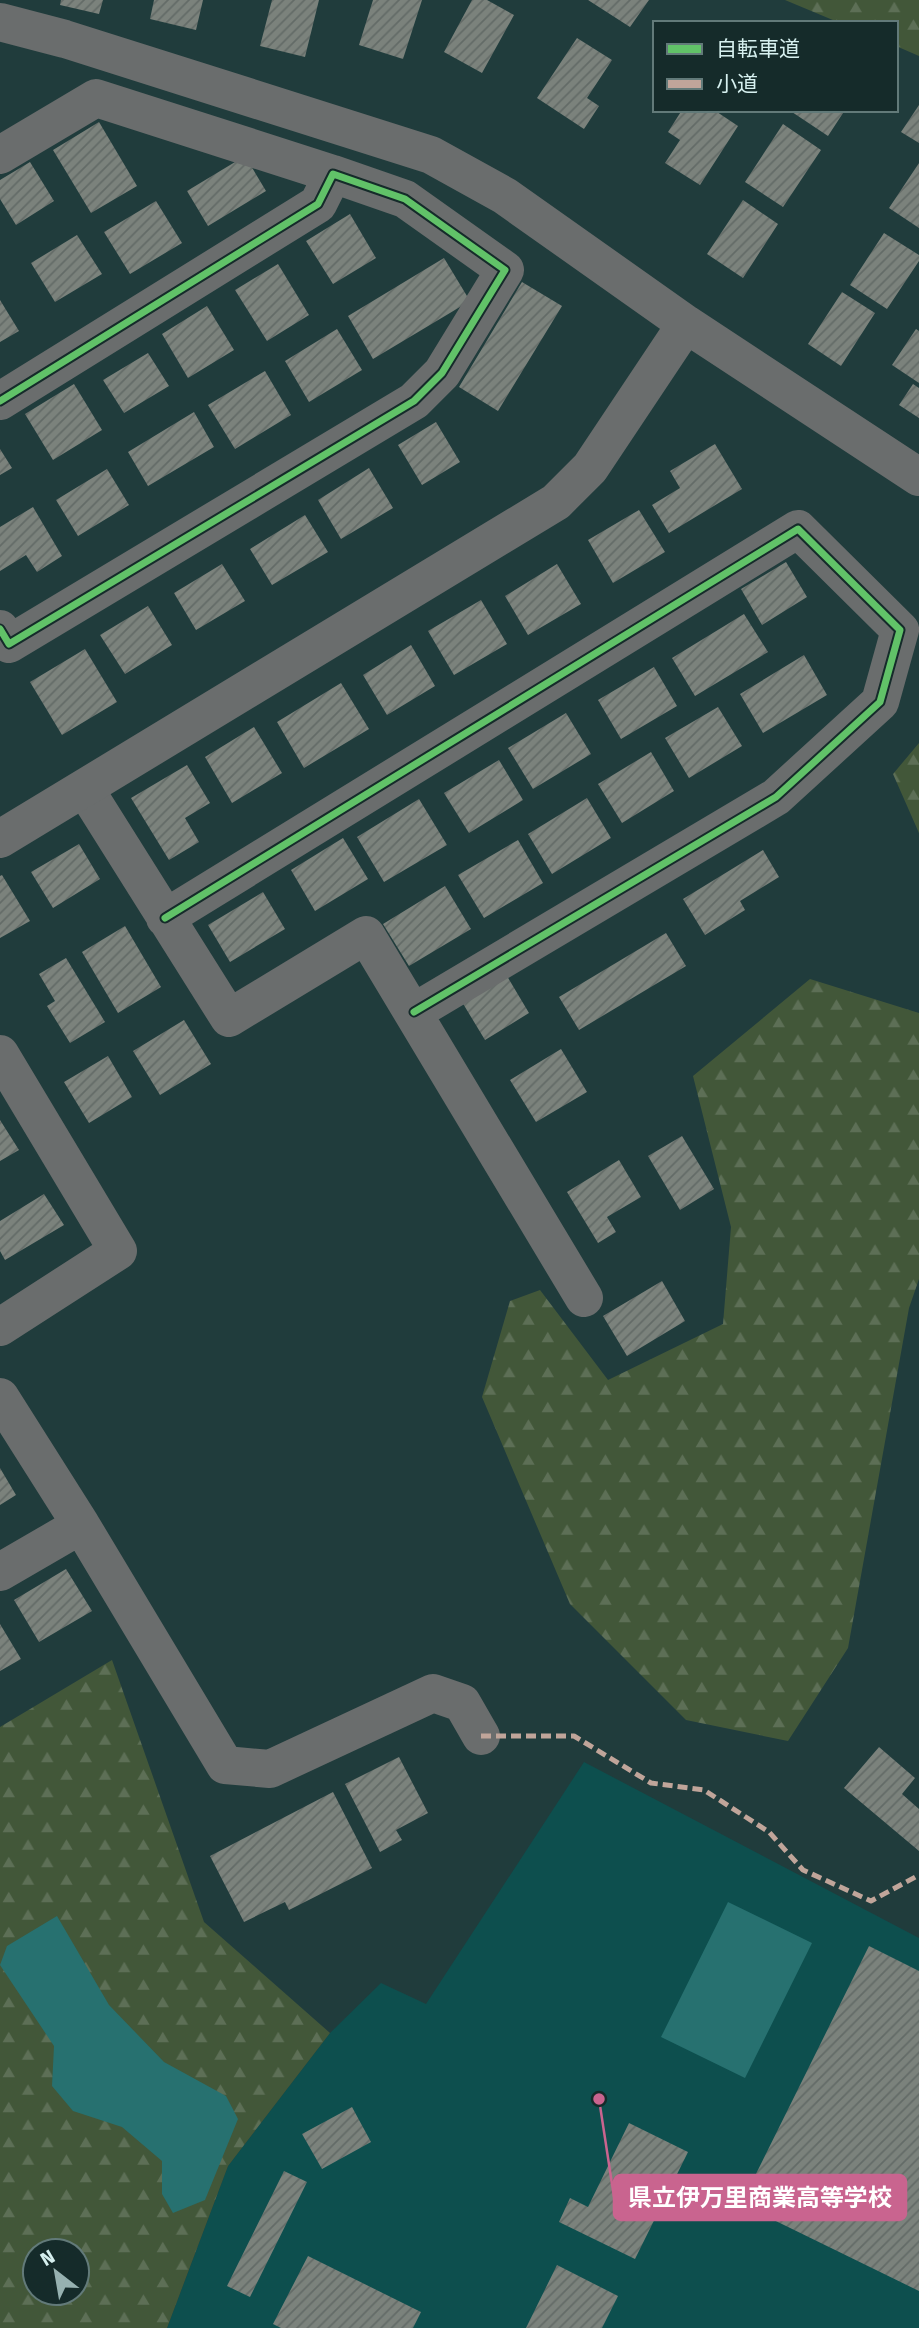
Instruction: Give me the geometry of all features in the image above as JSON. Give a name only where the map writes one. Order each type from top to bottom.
[{"type":"street","points":[[0,22],[65,39],[431,155],[505,196],[686,324],[919,477]]},
{"type":"street","points":[[0,155],[96,98],[405,199],[505,270],[442,373],[414,401],[9,644],[0,629]]},
{"type":"street","points":[[0,401],[318,204],[333,174]]},
{"type":"street","points":[[0,839],[556,502],[590,468],[686,324]]},
{"type":"street","points":[[165,918],[798,529],[900,630],[880,702],[776,797],[414,1012]]},
{"type":"street","points":[[85,789],[229,1018],[366,936],[584,1298]]},
{"type":"street","points":[[0,1327],[118,1251],[5,1072]]},
{"type":"street","points":[[0,1396],[225,1765],[270,1769],[433,1693],[462,1703],[481,1736]]},
{"type":"street","points":[[0,1572],[80,1525]]},
{"type":"shaded area","points":[[584,1762],[919,1938],[919,2328],[167,2328],[228,2166],[330,2033],[381,1983],[426,2004]]},
{"type":"shaded area","points":[[728,1902],[812,1943],[745,2078],[661,2037]]},
{"type":"shaded area","points":[[57,1916],[109,2005],[164,2062],[226,2096],[238,2119],[205,2200],[173,2213],[162,2194],[162,2161],[122,2127],[73,2111],[52,2086],[54,2046],[0,1965],[7,1946]]},
{"type":"green space","points":[[785,0],[919,0],[919,56],[898,47],[898,21],[835,21]]},
{"type":"green space","points":[[919,743],[919,833],[893,774]]},
{"type":"green space","points":[[810,979],[919,1013],[919,1279],[909,1308],[848,1648],[788,1741],[686,1720],[570,1604],[482,1397],[510,1301],[540,1290],[608,1380],[723,1324],[731,1227],[693,1076]]},
{"type":"green space","points":[[112,1660],[204,1922],[330,2033],[228,2166],[167,2328],[0,2328],[0,1727]]},
{"type":"building","points":[[61,0],[103,0],[99,14],[60,5]]},
{"type":"building","points":[[154,0],[203,0],[196,30],[150,19]]},
{"type":"building","points":[[272,0],[319,0],[305,57],[260,46]]},
{"type":"building","points":[[373,0],[422,0],[403,59],[359,45]]},
{"type":"building","points":[[472,0],[487,0],[514,15],[482,73],[444,52]]},
{"type":"building","points":[[588,0],[649,0],[630,27]]},
{"type":"building","points":[[577,38],[612,60],[587,98],[599,106],[584,129],[537,98]]},
{"type":"building","points":[[919,105],[919,143],[901,132]]},
{"type":"building","points":[[681,112],[717,112],[738,126],[700,185],[665,163],[680,140],[668,132]]},
{"type":"building","points":[[792,112],[844,112],[828,136]]},
{"type":"building","points":[[99,122],[137,186],[91,213],[53,150]]},
{"type":"building","points":[[783,124],[821,150],[783,207],[745,182]]},
{"type":"building","points":[[245,156],[266,191],[208,226],[187,191]]},
{"type":"building","points":[[30,162],[54,201],[16,225],[0,199],[0,180]]},
{"type":"building","points":[[919,163],[919,228],[889,208]]},
{"type":"building","points":[[743,200],[778,224],[743,278],[707,254]]},
{"type":"building","points":[[156,201],[182,243],[130,274],[104,232]]},
{"type":"building","points":[[350,214],[376,258],[333,284],[306,241]]},
{"type":"building","points":[[884,233],[919,255],[919,261],[887,309],[850,285]]},
{"type":"building","points":[[77,235],[102,274],[55,302],[31,263]]},
{"type":"building","points":[[444,258],[470,301],[373,359],[348,316]]},
{"type":"building","points":[[278,264],[309,315],[267,341],[235,290]]},
{"type":"building","points":[[522,282],[562,306],[498,411],[459,387]]},
{"type":"building","points":[[842,292],[875,313],[841,366],[808,344]]},
{"type":"building","points":[[0,300],[19,331],[0,342]]},
{"type":"building","points":[[207,306],[234,350],[188,378],[162,334]]},
{"type":"building","points":[[337,329],[362,370],[309,402],[285,361]]},
{"type":"building","points":[[916,329],[919,331],[919,383],[892,365]]},
{"type":"building","points":[[148,353],[169,386],[124,413],[103,380]]},
{"type":"building","points":[[265,371],[291,415],[235,449],[208,405]]},
{"type":"building","points":[[74,384],[102,430],[53,460],[25,414]]},
{"type":"building","points":[[913,384],[919,388],[919,418],[899,405]]},
{"type":"building","points":[[194,412],[214,447],[148,486],[128,452]]},
{"type":"building","points":[[436,422],[460,462],[422,485],[398,445]]},
{"type":"building","points":[[715,444],[742,489],[669,533],[652,505],[680,488],[670,471]]},
{"type":"building","points":[[0,449],[12,468],[0,475]]},
{"type":"building","points":[[369,468],[393,508],[341,539],[318,500]]},
{"type":"building","points":[[107,469],[129,505],[78,536],[56,500]]},
{"type":"building","points":[[33,507],[62,556],[37,572],[26,555],[0,571],[0,527]]},
{"type":"building","points":[[639,510],[665,552],[613,583],[588,540]]},
{"type":"building","points":[[305,515],[328,552],[272,585],[250,549]]},
{"type":"building","points":[[786,562],[807,597],[762,625],[741,589]]},
{"type":"building","points":[[222,564],[245,601],[196,630],[174,593]]},
{"type":"building","points":[[557,564],[581,604],[528,635],[505,596]]},
{"type":"building","points":[[481,600],[507,644],[454,675],[428,631]]},
{"type":"building","points":[[148,606],[172,645],[125,674],[100,635]]},
{"type":"building","points":[[744,614],[768,652],[695,696],[672,658]]},
{"type":"building","points":[[411,645],[435,686],[387,715],[363,675]]},
{"type":"building","points":[[85,649],[117,702],[62,735],[30,682]]},
{"type":"building","points":[[804,655],[827,695],[763,733],[740,694]]},
{"type":"building","points":[[654,667],[677,706],[621,739],[598,700]]},
{"type":"building","points":[[341,683],[369,729],[304,768],[277,722]]},
{"type":"building","points":[[718,707],[742,746],[689,778],[665,738]]},
{"type":"building","points":[[566,713],[591,754],[533,789],[508,748]]},
{"type":"building","points":[[254,727],[282,773],[232,803],[205,757]]},
{"type":"building","points":[[651,752],[674,791],[622,823],[598,784]]},
{"type":"building","points":[[499,760],[523,800],[469,833],[444,793]]},
{"type":"building","points":[[187,765],[210,803],[185,818],[199,842],[169,860],[131,798]]},
{"type":"building","points":[[587,798],[611,838],[552,874],[528,834]]},
{"type":"building","points":[[419,799],[447,845],[384,882],[357,837]]},
{"type":"building","points":[[343,838],[368,879],[315,911],[291,870]]},
{"type":"building","points":[[518,840],[543,883],[484,918],[458,875]]},
{"type":"building","points":[[79,844],[100,879],[53,908],[31,872]]},
{"type":"building","points":[[763,850],[779,877],[740,901],[745,910],[705,935],[683,899]]},
{"type":"building","points":[[2,875],[30,921],[0,938],[0,876]]},
{"type":"building","points":[[445,886],[471,929],[409,966],[383,924]]},
{"type":"building","points":[[263,892],[285,929],[230,962],[208,925]]},
{"type":"building","points":[[125,926],[161,987],[118,1013],[82,952]]},
{"type":"building","points":[[666,933],[686,966],[579,1030],[559,997]]},
{"type":"building","points":[[66,958],[105,1022],[70,1043],[47,1006],[55,1001],[39,974]]},
{"type":"building","points":[[507,976],[529,1013],[485,1040],[462,1002]]},
{"type":"building","points":[[184,1020],[211,1064],[160,1095],[133,1051]]},
{"type":"building","points":[[561,1049],[587,1092],[536,1122],[510,1080]]},
{"type":"building","points":[[108,1056],[132,1097],[89,1123],[64,1082]]},
{"type":"building","points":[[0,1120],[19,1150],[0,1161]]},
{"type":"building","points":[[682,1136],[714,1189],[680,1210],[648,1156]]},
{"type":"building","points":[[619,1160],[641,1197],[607,1217],[616,1232],[598,1243],[567,1192]]},
{"type":"building","points":[[44,1194],[64,1225],[5,1260],[0,1251],[0,1221]]},
{"type":"building","points":[[662,1281],[685,1321],[627,1356],[603,1316]]},
{"type":"building","points":[[0,1468],[16,1495],[0,1505]]},
{"type":"building","points":[[66,1569],[92,1611],[39,1642],[14,1600]]},
{"type":"building","points":[[0,1624],[21,1659],[0,1671]]},
{"type":"building","points":[[879,1747],[915,1778],[902,1794],[919,1809],[919,1851],[844,1788]]},
{"type":"building","points":[[399,1757],[428,1813],[396,1830],[402,1840],[380,1852],[345,1784]]},
{"type":"building","points":[[333,1792],[372,1868],[289,1910],[285,1902],[244,1922],[210,1856]]},
{"type":"building","points":[[869,1946],[919,1971],[919,2291],[741,2204]]},
{"type":"building","points":[[352,2107],[371,2142],[322,2169],[302,2134]]},
{"type":"building","points":[[629,2123],[688,2152],[635,2259],[559,2222],[570,2198],[588,2207]]},
{"type":"building","points":[[284,2171],[307,2182],[250,2297],[227,2286]]},
{"type":"building","points":[[308,2256],[421,2312],[413,2328],[281,2328],[273,2324]]},
{"type":"building","points":[[557,2265],[618,2296],[602,2328],[526,2328]]},
{"type":"marked path","points":[[481,1736],[574,1736],[651,1783],[704,1790],[769,1832],[803,1870],[871,1901],[919,1875]]},
{"type":"cycle path","points":[[0,401],[318,204],[333,174],[405,199],[505,270],[442,373],[414,401],[9,644],[0,629]]},
{"type":"cycle path","points":[[165,918],[798,529],[900,630],[880,702],[776,797],[414,1012]]},
{"type":"place","name":"県立伊万里商業高等学校","points":[[599,2099]]}]
